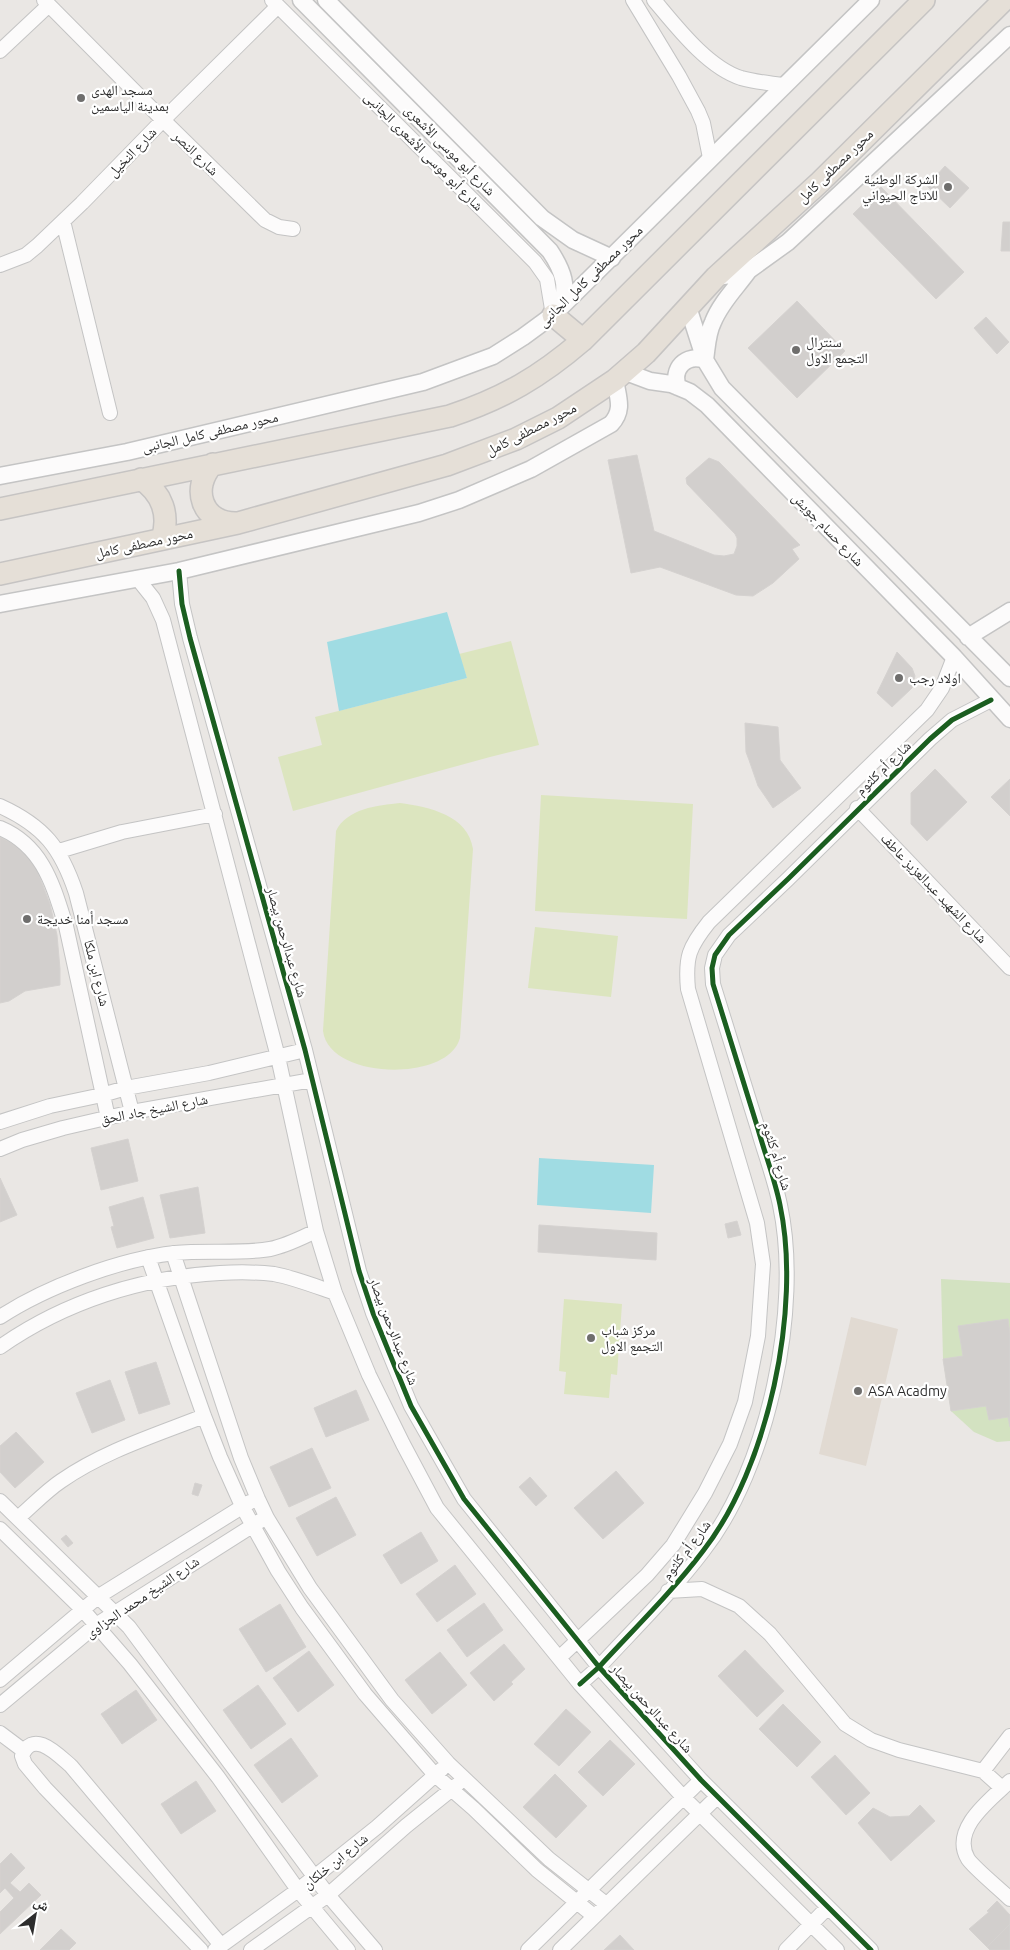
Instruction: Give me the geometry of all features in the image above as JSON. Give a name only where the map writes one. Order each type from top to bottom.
[{"type":"main road","points":[[0,509],[450,416],[479,406],[514,390],[560,360],[583,340],[924,0]]},
{"type":"main road","name":"محور مصطفى كامل","points":[[0,574],[238,523],[447,465],[484,453],[558,418],[620,376],[657,342],[716,277],[820,182],[1004,0]]},
{"type":"main road","points":[[554,315],[583,340]]},
{"type":"main road","points":[[213,464],[207,470],[200,486],[202,502],[216,519],[238,523]]},
{"type":"main road","points":[[141,479],[154,490],[163,505],[166,522],[162,539]]},
{"type":"street","name":"شارع أبو موسى الأشعرى","points":[[301,0],[550,251],[557,262],[565,288],[562,301],[554,315]]},
{"type":"street","name":"شارع أبو موسى الأشعرى","points":[[326,0],[542,218],[573,240],[612,258]]},
{"type":"street","points":[[633,0],[698,111],[703,122],[710,158]]},
{"type":"street","points":[[654,0],[702,53],[719,67],[739,77],[783,85]]},
{"type":"street","name":"محور مصطفى كامل الجانبى","points":[[0,476],[127,452],[423,382],[493,356],[554,315],[783,85],[871,0]]},
{"type":"street","points":[[0,51],[46,2]]},
{"type":"street","name":"شارع النصر","points":[[46,2],[162,120],[266,220],[279,227],[293,230]]},
{"type":"street","name":"شارع أبو موسى الأشعرى الجانبى","points":[[275,3],[535,262],[547,279],[554,315]]},
{"type":"street","name":"شارع النخيل","points":[[0,265],[26,254],[63,222],[275,3]]},
{"type":"street","points":[[716,277],[745,273],[788,242],[1010,35]]},
{"type":"street","points":[[63,222],[110,414]]},
{"type":"street","points":[[678,387],[676,382],[677,371],[684,362],[694,358],[705,360],[708,335],[713,321],[725,301],[749,270]]},
{"type":"street","name":"شارع حسام جويش","points":[[688,307],[705,360],[722,388],[1010,678]]},
{"type":"street","points":[[0,604],[179,571],[419,512],[459,500],[531,469],[611,424],[616,418],[620,407],[620,376]]},
{"type":"street","name":"شارع حسام جويش","points":[[620,376],[671,384],[690,392],[707,405],[954,657],[1010,719]]},
{"type":"street","points":[[815,516],[832,498]]},
{"type":"street","name":"شارع عبدالرحمن بيصار","points":[[179,571],[182,604],[190,638],[305,1050],[359,1271],[373,1313],[411,1406],[464,1499],[577,1640],[700,1780],[871,1950]]},
{"type":"street","points":[[138,578],[153,598],[163,620],[278,1056],[316,1231],[335,1293],[369,1375],[437,1508],[560,1657],[580,1684],[683,1797],[837,1950]]},
{"type":"street","points":[[968,637],[1010,611]]},
{"type":"street","name":"شارع أم كلثوم","points":[[560,1657],[647,1575],[673,1545],[705,1493],[730,1444],[745,1402],[758,1336],[763,1264],[757,1224],[688,989],[686,967],[694,943],[709,922],[927,710],[942,688],[954,657]]},
{"type":"street","name":"شارع أم كلثوم","points":[[580,1684],[600,1666],[704,1550],[732,1506],[764,1425],[777,1376],[784,1331],[788,1270],[780,1206],[713,984],[712,968],[715,955],[729,935],[930,738],[952,720],[991,700]]},
{"type":"street","name":"شارع ابن ملكا","points":[[0,806],[18,814],[44,833],[59,850],[68,869],[76,893],[132,1112]]},
{"type":"street","name":"شارع الشهيد عبدالعزيز عاطف","points":[[857,808],[1010,968]]},
{"type":"street","points":[[59,850],[122,832],[214,814]]},
{"type":"street","name":"شارع ابن ملكا","points":[[0,828],[12,833],[29,846],[43,864],[58,901],[66,926],[108,1118]]},
{"type":"street","points":[[770,862],[788,879]]},
{"type":"street","points":[[58,901],[76,893]]},
{"type":"street","name":"شارع الشيخ جاد الحق","points":[[0,1122],[50,1106],[126,1088],[209,1073],[305,1050]]},
{"type":"street","name":"شارع الشيخ جاد الحق","points":[[0,1150],[30,1137],[132,1112],[312,1080]]},
{"type":"street","points":[[0,1317],[62,1286],[106,1269],[148,1257],[268,1249],[292,1242],[316,1231]]},
{"type":"street","points":[[172,1254],[241,1458],[267,1518],[310,1588],[392,1700],[448,1763],[549,1860],[606,1904]]},
{"type":"street","points":[[148,1257],[204,1416],[242,1506],[278,1571],[329,1648],[365,1694],[435,1775],[485,1819],[537,1870],[594,1916]]},
{"type":"street","points":[[0,1347],[25,1329],[62,1310],[103,1294],[180,1276],[250,1272],[274,1274],[335,1293]]},
{"type":"street","points":[[18,1518],[60,1482],[90,1463],[115,1451],[204,1416]]},
{"type":"street","name":"شارع الشيخ محمد الجزاوى","points":[[0,1680],[99,1596],[242,1506],[258,1499]]},
{"type":"street","points":[[0,1501],[115,1612],[152,1656],[328,1895],[375,1950]]},
{"type":"street","name":"شارع الشيخ محمد الجزاوى","points":[[0,1705],[96,1625],[253,1524],[267,1518]]},
{"type":"street","points":[[0,1529],[82,1609],[159,1700],[218,1777],[298,1890],[348,1950]]},
{"type":"street","points":[[668,1592],[702,1589],[740,1606],[770,1634],[845,1724],[871,1740],[899,1750],[983,1771],[1006,1785],[971,1820],[965,1832],[964,1846],[968,1859],[1010,1899]]},
{"type":"street","points":[[0,1734],[24,1751]]},
{"type":"street","points":[[983,1771],[1010,1736]]},
{"type":"street","points":[[201,1950],[45,1788],[22,1756],[30,1745],[37,1743],[47,1746],[71,1766],[218,1947]]},
{"type":"street","name":"شارع ابن خلكان","points":[[218,1947],[298,1890],[377,1827],[448,1763]]},
{"type":"street","name":"شارع ابن خلكان","points":[[251,1950],[328,1895],[406,1826],[464,1779]]},
{"type":"street","points":[[528,1950],[700,1780]]},
{"type":"street","points":[[560,1950],[717,1797]]},
{"type":"street","points":[[786,1950],[828,1907]]},
{"type":"shaded area","points":[[851,1317],[898,1329],[866,1466],[819,1454]]},
{"type":"green space","points":[[511,641],[539,745],[293,811],[278,757],[322,745],[315,717],[467,678],[459,654]]},
{"type":"green space","points":[[541,795],[693,804],[687,919],[535,911]]},
{"type":"green space","points":[[400,803],[435,810],[446,815],[464,828],[470,837],[473,849],[459,1042],[443,1059],[425,1066],[404,1069],[382,1069],[361,1065],[343,1058],[329,1046],[323,1031],[336,831],[347,818],[364,809]]},
{"type":"green space","points":[[535,927],[618,936],[611,997],[528,988]]},
{"type":"green space","points":[[941,1279],[1010,1283],[1010,1441],[997,1442],[974,1432],[951,1411],[943,1359]]},
{"type":"green space","name":"مركز شباب التجمع الاول","points":[[564,1299],[622,1304],[617,1375],[611,1374],[609,1398],[564,1394],[566,1372],[559,1371]]},
{"type":"water","points":[[447,612],[467,678],[339,711],[327,642]]},
{"type":"water","points":[[539,1158],[654,1165],[651,1213],[537,1205]]},
{"type":"building","name":"الشركة الوطنية للاتاج الحيواني","points":[[945,166],[969,188],[950,208],[927,186]]},
{"type":"building","points":[[881,187],[964,272],[936,299],[853,214]]},
{"type":"building","points":[[1003,222],[1010,222],[1010,251],[1001,251]]},
{"type":"building","name":"سنترال التجمع الاول","points":[[797,301],[845,351],[797,398],[748,348]]},
{"type":"building","points":[[986,317],[1009,342],[997,354],[974,328]]},
{"type":"building","points":[[637,455],[654,531],[714,555],[734,554],[737,546],[735,534],[687,484],[686,478],[709,458],[719,462],[800,545],[792,549],[799,559],[773,583],[753,596],[736,595],[660,567],[631,573],[608,460]]},
{"type":"building","name":"اولاد رجب","points":[[897,652],[912,668],[915,676],[912,688],[892,707],[877,693]]},
{"type":"building","points":[[745,723],[778,727],[780,760],[801,788],[773,808],[758,786],[746,752]]},
{"type":"building","points":[[935,769],[967,802],[927,841],[911,824],[911,793]]},
{"type":"building","points":[[1010,779],[1010,816],[991,797]]},
{"type":"building","name":"مسجد أمنا خديجة","points":[[0,837],[24,849],[37,870],[50,904],[57,935],[60,985],[25,991],[9,1001],[0,1003]]},
{"type":"building","points":[[128,1139],[138,1181],[101,1190],[91,1148]]},
{"type":"building","points":[[0,1178],[17,1215],[0,1222]]},
{"type":"building","points":[[198,1187],[205,1233],[170,1238],[160,1195]]},
{"type":"building","points":[[143,1197],[154,1238],[117,1248],[111,1227],[114,1226],[109,1207]]},
{"type":"building","points":[[737,1221],[741,1235],[728,1238],[725,1224]]},
{"type":"building","points":[[539,1225],[657,1233],[656,1260],[538,1252]]},
{"type":"building","points":[[1008,1319],[1010,1334],[1010,1427],[1008,1417],[989,1420],[986,1406],[951,1411],[943,1359],[963,1356],[958,1326]]},
{"type":"building","points":[[156,1362],[170,1404],[139,1414],[125,1372]]},
{"type":"building","points":[[110,1380],[125,1420],[92,1433],[76,1393]]},
{"type":"building","points":[[356,1390],[369,1420],[326,1437],[314,1408]]},
{"type":"building","points":[[16,1432],[44,1462],[15,1488],[0,1472],[0,1446]]},
{"type":"building","points":[[312,1448],[331,1488],[289,1507],[270,1467]]},
{"type":"building","points":[[616,1471],[644,1503],[603,1539],[574,1508]]},
{"type":"building","points":[[530,1477],[547,1496],[536,1506],[519,1487]]},
{"type":"building","points":[[195,1483],[202,1485],[198,1496],[192,1494]]},
{"type":"building","points":[[336,1497],[356,1535],[317,1556],[296,1518]]},
{"type":"building","points":[[421,1532],[438,1561],[401,1584],[383,1555]]},
{"type":"building","points":[[66,1535],[73,1543],[68,1547],[61,1539]]},
{"type":"building","points":[[455,1565],[476,1594],[437,1622],[416,1594]]},
{"type":"building","points":[[484,1603],[503,1630],[467,1657],[447,1630]]},
{"type":"building","points":[[280,1604],[306,1647],[266,1672],[239,1629]]},
{"type":"building","points":[[504,1644],[525,1669],[511,1682],[513,1684],[494,1701],[470,1673]]},
{"type":"building","points":[[745,1650],[784,1691],[757,1717],[718,1676]]},
{"type":"building","points":[[309,1651],[334,1685],[298,1712],[273,1678]]},
{"type":"building","points":[[440,1652],[467,1685],[432,1714],[405,1680]]},
{"type":"building","points":[[258,1685],[286,1724],[251,1749],[223,1710]]},
{"type":"building","points":[[136,1690],[157,1720],[122,1744],[101,1714]]},
{"type":"building","points":[[783,1704],[821,1742],[797,1767],[759,1729]]},
{"type":"building","points":[[566,1709],[591,1732],[559,1766],[534,1744]]},
{"type":"building","points":[[291,1738],[318,1776],[282,1803],[254,1765]]},
{"type":"building","points":[[610,1740],[635,1764],[603,1796],[578,1772]]},
{"type":"building","points":[[835,1755],[870,1793],[846,1815],[811,1777]]},
{"type":"building","points":[[555,1774],[587,1806],[556,1838],[523,1807]]},
{"type":"building","points":[[196,1781],[216,1811],[181,1834],[161,1804]]},
{"type":"building","points":[[920,1805],[935,1821],[891,1861],[858,1823],[873,1808],[890,1817],[909,1816]]},
{"type":"building","points":[[11,1853],[25,1868],[10,1883],[20,1892],[29,1883],[41,1895],[0,1934],[0,1912],[14,1898],[5,1888],[0,1893],[0,1864]]},
{"type":"building","points":[[997,1901],[1010,1915],[1010,1924],[987,1947],[969,1929],[989,1912],[987,1911]]},
{"type":"building","points":[[1010,1924],[1010,1950],[990,1950],[987,1947]]},
{"type":"building","points":[[61,1929],[76,1943],[69,1950],[40,1950]]},
{"type":"building","points":[[620,1935],[634,1950],[604,1950]]},
{"type":"cycle path","points":[[179,571],[182,604],[190,638],[305,1050],[359,1271],[373,1313],[411,1406],[464,1499],[599,1667],[701,1780],[871,1950]]},
{"type":"cycle path","points":[[580,1684],[599,1667],[679,1581],[703,1551],[726,1517],[746,1476],[762,1432],[774,1386],[782,1338],[786,1291],[786,1246],[775,1186],[713,984],[712,968],[715,955],[729,935],[930,739],[952,720],[991,700]]},
{"type":"place","name":"مسجد الهدى بمدينة الياسمين","points":[[81,98]]},
{"type":"place","name":"الشركة الوطنية للاتاج الحيواني","points":[[948,187]]},
{"type":"place","name":"سنترال التجمع الاول","points":[[796,350]]},
{"type":"place","name":"اولاد رجب","points":[[899,678]]},
{"type":"place","name":"مسجد أمنا خديجة","points":[[27,919]]},
{"type":"place","name":"مركز شباب التجمع الاول","points":[[591,1338]]},
{"type":"place","name":"ASA Acadmy","points":[[858,1391]]}]
